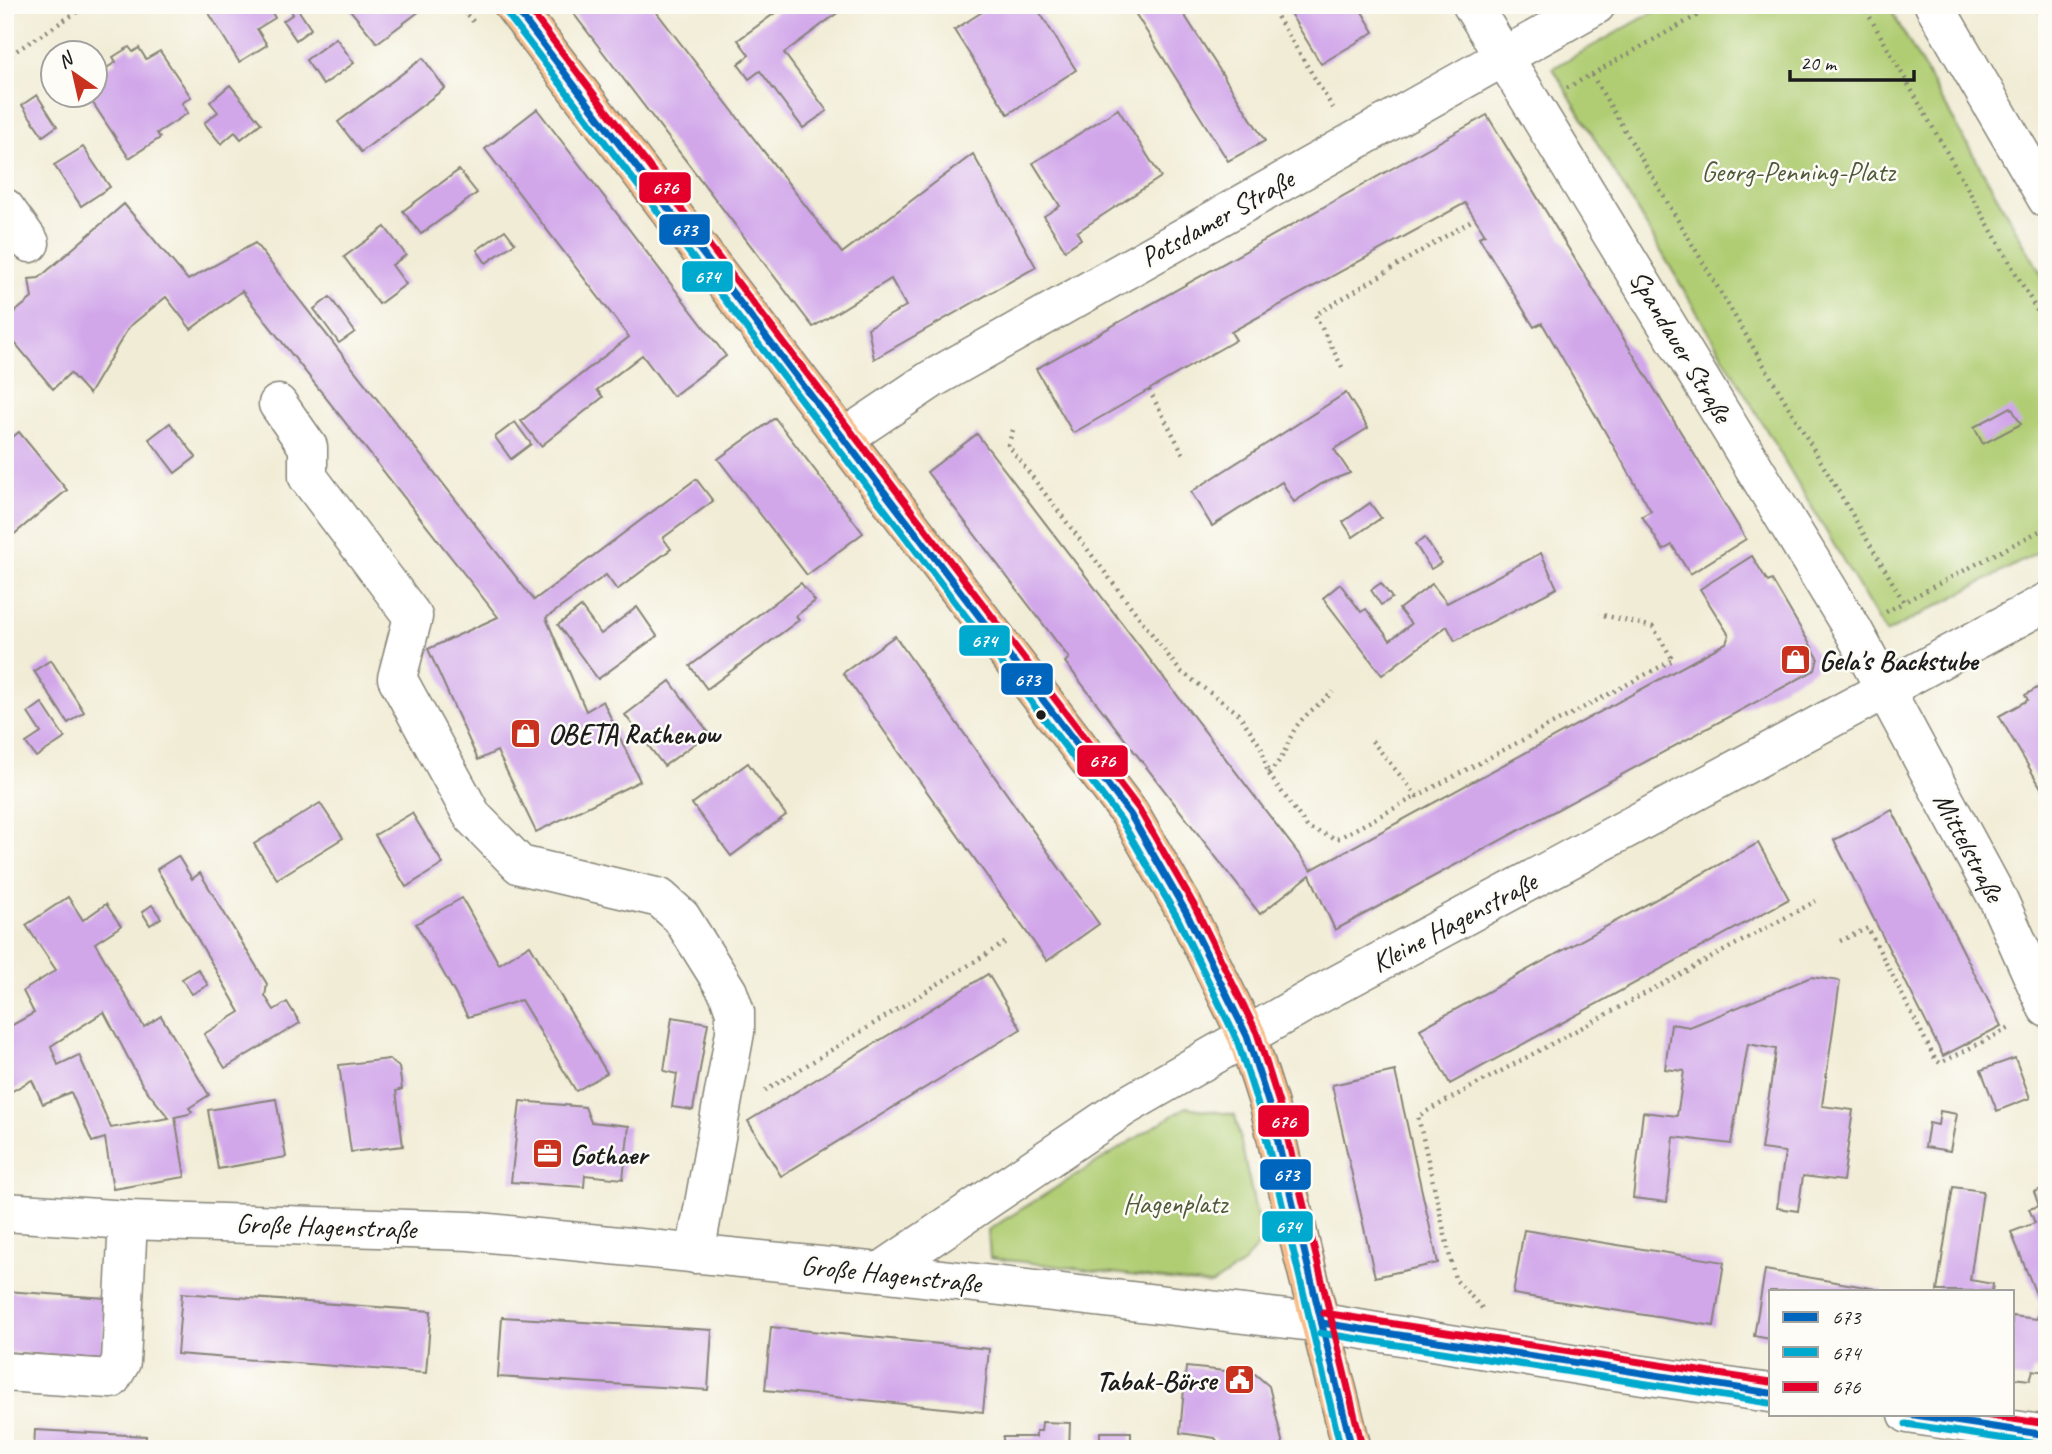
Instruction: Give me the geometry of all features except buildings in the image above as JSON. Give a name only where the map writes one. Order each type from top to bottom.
[{"type":"main road","points":[[513,5],[1130,814],[1199,935],[1247,1037],[1269,1105],[1301,1247],[1352,1449]]},
{"type":"street","name":"Spandauer Straße","points":[[1472,5],[1853,630],[1884,690]]},
{"type":"street","name":"Potsdamer Straße","points":[[844,438],[932,379],[1596,5]]},
{"type":"street","points":[[1934,5],[2047,199]]},
{"type":"street","points":[[5,208],[30,243]]},
{"type":"street","points":[[278,404],[308,447],[308,477],[412,618],[397,678],[473,817],[520,865],[660,898],[681,917],[728,992],[735,1012],[735,1032],[695,1254]]},
{"type":"street","name":"Kleine Hagenstraße","points":[[880,1272],[1124,1107],[1316,996],[2047,602]]},
{"type":"street","name":"Mittelstraße","points":[[1884,690],[1999,901],[2035,1014]]},
{"type":"street","name":"Große Hagenstraße","points":[[5,1212],[128,1220],[470,1231],[880,1272],[1322,1323],[1608,1370],[1769,1393]]},
{"type":"street","points":[[5,1373],[111,1379],[121,1362],[128,1220]]},
{"type":"street","points":[[1922,1416],[2047,1434]]},
{"type":"path","points":[[5,58],[88,5]]},
{"type":"path","points":[[1270,5],[1354,141]]},
{"type":"path","points":[[1716,5],[1592,75],[1904,602],[2047,527]]},
{"type":"path","points":[[1863,5],[2047,328]]},
{"type":"path","points":[[1342,367],[1315,315],[1474,219]]},
{"type":"path","points":[[1149,390],[1184,455]]},
{"type":"path","points":[[1013,430],[1008,445],[1180,671],[1238,713],[1261,747],[1268,773],[1308,828],[1338,839],[1673,660],[1653,627],[1599,614]]},
{"type":"path","points":[[1268,773],[1280,762],[1294,730],[1333,692]]},
{"type":"path","points":[[1372,741],[1417,796]]},
{"type":"path","points":[[1482,1308],[1455,1279],[1418,1116],[1816,901]]},
{"type":"path","points":[[1840,942],[1868,928],[1935,1059],[1940,1063],[2035,1014]]},
{"type":"path","points":[[721,1118],[1006,942]]},
{"type":"green space","name":"Georg-Penning-Platz","points":[[1666,5],[1888,5],[2047,284],[2047,548],[1886,633],[1553,68]]},
{"type":"green space","name":"Hagenplatz","points":[[1186,1107],[1235,1115],[1262,1240],[1242,1265],[1211,1285],[990,1258],[988,1230]]},
{"type":"transit line","name":"673","points":[[513,5],[1130,814],[1186,912],[1247,1036],[1269,1105],[1352,1449]]},
{"type":"transit line","name":"676","points":[[526,5],[1139,809],[1195,907],[1257,1033],[1279,1103],[1362,1446]]},
{"type":"transit line","name":"674","points":[[505,11],[1121,820],[1177,917],[1237,1040],[1259,1108],[1341,1449]]},
{"type":"transit line","name":"676","points":[[1324,1313],[1769,1382]]},
{"type":"transit line","name":"673","points":[[1322,1323],[1769,1393]]},
{"type":"transit line","name":"674","points":[[1320,1333],[1769,1403]]},
{"type":"transit line","name":"673","points":[[1921,1416],[2047,1435]]},
{"type":"transit line","name":"676","points":[[1991,1416],[2047,1424]]},
{"type":"transit line","name":"674","points":[[1906,1424],[2045,1445]]},
{"type":"place","name":"Gela's Backstube","points":[[1796,660]]},
{"type":"place","name":"OBETA Rathenow","points":[[525,733]]},
{"type":"place","name":"Gothaer","points":[[547,1154]]},
{"type":"place","name":"Tabak-Börse","points":[[1239,1380]]}]
